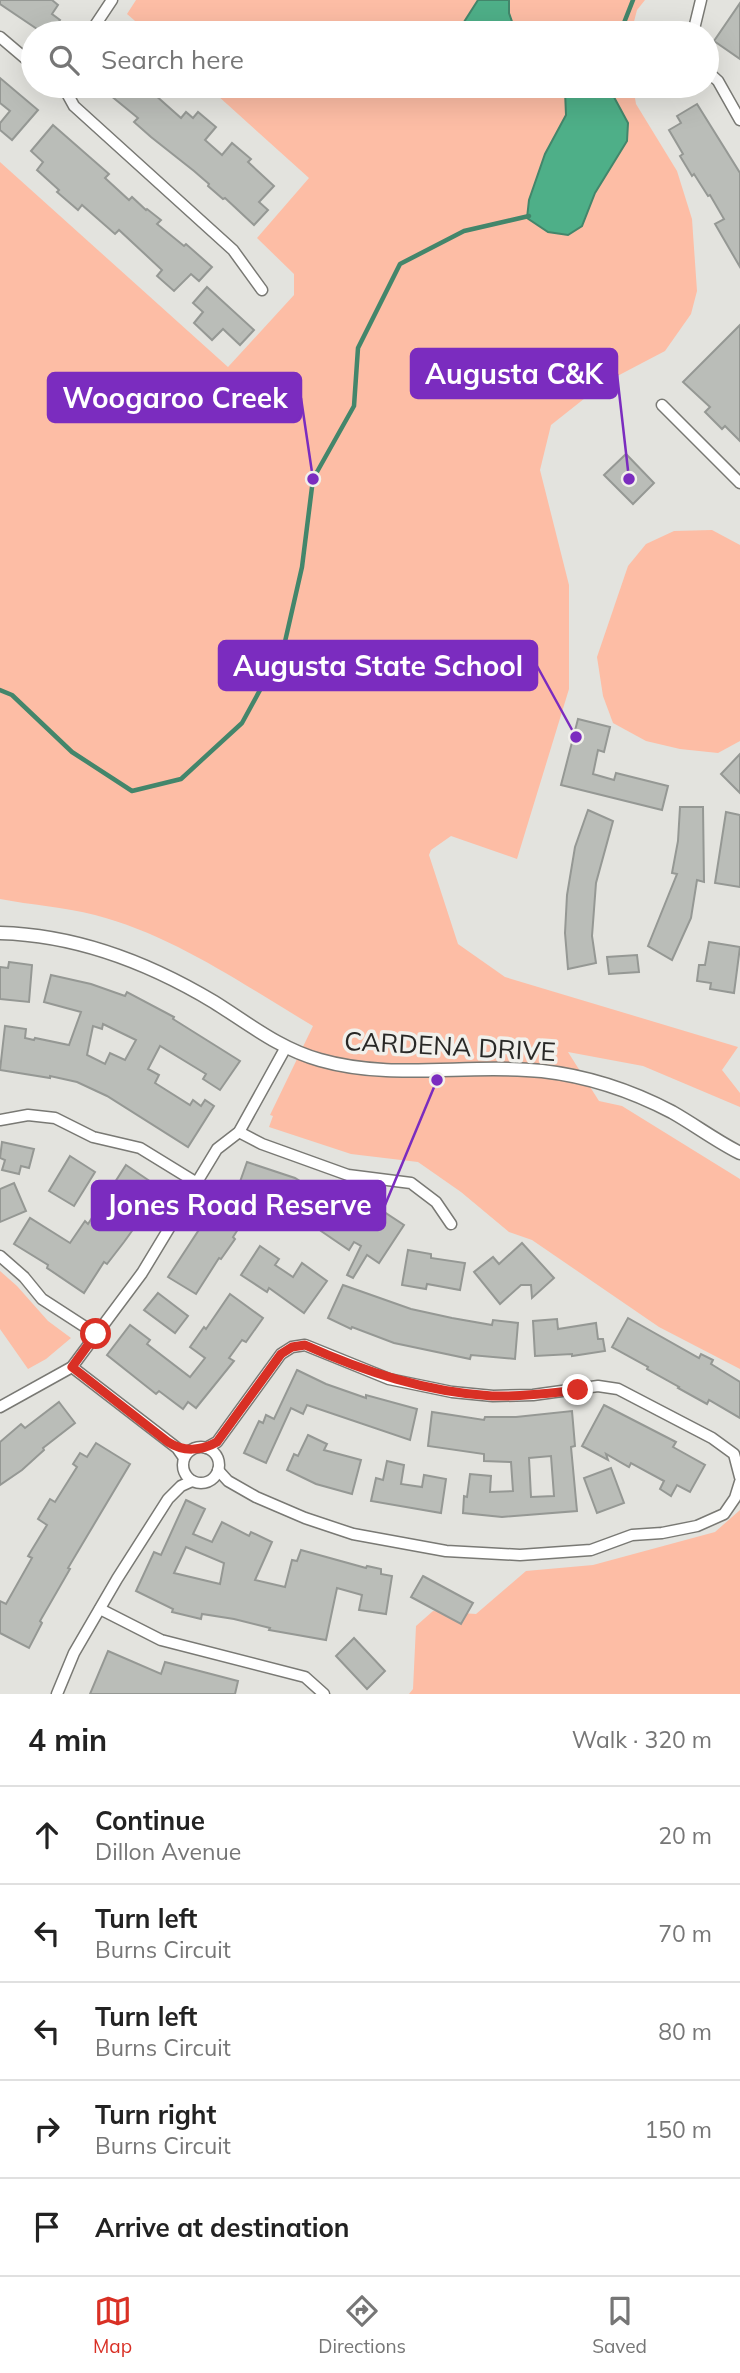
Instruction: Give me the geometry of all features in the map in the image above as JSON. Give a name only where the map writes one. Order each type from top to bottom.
[{"type":"street","points":[[98,21],[112,0]]},
{"type":"street","points":[[696,21],[701,0]]},
{"type":"street","points":[[0,37],[21,55]]},
{"type":"street","points":[[719,83],[740,120]]},
{"type":"street","points":[[70,98],[74,106],[233,250],[262,290]]},
{"type":"street","points":[[662,405],[740,483]]},
{"type":"street","name":"CARDENA DRIVE","points":[[0,933],[56,939],[86,946],[150,968],[203,996],[286,1047],[322,1061],[352,1068],[389,1071],[517,1069],[569,1075],[648,1100],[740,1153]]},
{"type":"street","points":[[0,1407],[72,1367],[142,1273],[217,1149],[239,1132],[286,1047]]},
{"type":"street","points":[[0,1120],[28,1115],[55,1118],[93,1137],[140,1147],[197,1183]]},
{"type":"street","points":[[239,1132],[262,1144],[348,1175],[411,1183],[436,1202],[451,1224]]},
{"type":"street","points":[[0,1256],[43,1298],[96,1334]]},
{"type":"street","points":[[305,1345],[389,1379],[452,1392],[493,1396],[533,1395],[598,1387],[618,1389],[712,1438],[734,1454],[740,1479],[735,1497],[724,1514],[697,1526],[663,1533],[632,1535],[591,1550],[520,1555],[446,1551],[353,1534],[305,1518],[256,1497],[215,1474],[213,1448],[281,1354],[292,1347],[305,1345]]},
{"type":"street","points":[[72,1367],[187,1454],[213,1448]]},
{"type":"street","points":[[57,1694],[74,1653],[100,1609],[168,1499],[189,1478],[187,1454]]},
{"type":"street","points":[[189,1478],[203,1483],[215,1474]]},
{"type":"street","points":[[100,1609],[161,1640],[305,1677],[324,1694]]},
{"type":"shaded area","points":[[136,0],[645,0],[637,10],[634,21],[135,21],[127,14]]},
{"type":"shaded area","points":[[478,0],[509,0],[512,21],[465,21]]},
{"type":"shaded area","points":[[220,98],[635,98],[636,104],[677,171],[692,219],[697,291],[691,314],[665,351],[604,383],[551,425],[540,470],[569,585],[569,689],[517,859],[451,836],[431,850],[429,855],[458,944],[505,977],[738,1047],[722,1070],[740,1093],[740,1107],[643,1066],[568,1052],[599,1101],[622,1106],[740,1179],[740,1369],[659,1327],[532,1240],[509,1232],[461,1192],[418,1162],[351,1154],[269,1127],[273,1116],[270,1115],[313,1026],[234,978],[152,935],[95,915],[0,899],[0,162],[228,367],[294,295],[294,274],[257,238],[309,178]]},
{"type":"shaded area","points":[[565,98],[614,98],[628,123],[627,141],[595,193],[582,226],[568,235],[548,232],[527,218],[529,200],[545,154],[566,115]]},
{"type":"shaded area","points":[[712,530],[740,545],[740,741],[718,753],[680,749],[646,741],[613,723],[603,696],[597,657],[628,566],[646,544],[674,531]]},
{"type":"shaded area","points":[[0,1271],[48,1321],[71,1338],[46,1359],[28,1369],[0,1329]]},
{"type":"shaded area","points":[[740,1510],[740,1694],[409,1694],[413,1689],[416,1626],[433,1611],[476,1614],[526,1571],[593,1565],[715,1532]]},
{"type":"building","points":[[0,0],[52,0],[58,5],[52,14],[60,20],[25,21],[0,4]]},
{"type":"building","points":[[740,3],[740,59],[719,44],[719,34]]},
{"type":"building","points":[[0,78],[38,110],[12,140],[0,130],[0,123],[10,111],[0,103]]},
{"type":"building","points":[[114,98],[158,98],[181,118],[186,112],[193,118],[198,112],[216,127],[205,140],[222,155],[232,143],[251,159],[248,162],[274,186],[259,202],[268,210],[254,225],[134,122],[138,118]]},
{"type":"building","points":[[697,104],[740,173],[740,267],[715,224],[724,219],[710,195],[708,196],[694,174],[692,176],[669,130],[681,123],[677,116]]},
{"type":"building","points":[[53,125],[109,174],[105,178],[129,200],[132,197],[161,220],[157,224],[184,246],[186,244],[212,267],[199,281],[191,274],[174,291],[157,276],[162,270],[119,230],[115,234],[82,205],[78,210],[57,192],[59,190],[37,170],[43,162],[31,151]]},
{"type":"building","points":[[207,287],[254,330],[240,345],[223,329],[212,340],[194,323],[203,312],[193,303]]},
{"type":"building","points":[[740,325],[740,441],[725,426],[722,429],[705,412],[710,407],[683,382]]},
{"type":"building","points":[[626,454],[654,483],[633,504],[604,475]]},
{"type":"building","points":[[578,719],[610,727],[604,752],[598,750],[593,774],[614,780],[616,773],[668,786],[662,810],[561,785]]},
{"type":"building","points":[[740,754],[740,793],[721,774]]},
{"type":"building","points":[[680,807],[703,807],[704,882],[697,880],[691,918],[672,960],[648,946],[677,874],[672,873],[678,841]]},
{"type":"building","points":[[588,810],[613,821],[596,883],[592,936],[596,963],[568,969],[565,933],[567,895],[575,847]]},
{"type":"building","points":[[726,812],[740,815],[740,887],[715,883]]},
{"type":"building","points":[[709,942],[740,947],[734,993],[710,989],[711,983],[697,981],[699,965],[705,965]]},
{"type":"building","points":[[637,955],[639,972],[609,974],[607,957]]},
{"type":"building","points":[[9,962],[32,965],[29,1002],[0,999],[0,967],[8,968]]},
{"type":"building","points":[[51,975],[91,984],[125,996],[127,992],[174,1017],[173,1019],[240,1061],[220,1090],[203,1079],[206,1074],[160,1046],[148,1069],[159,1075],[155,1083],[190,1105],[193,1100],[201,1106],[205,1100],[214,1106],[188,1147],[107,1096],[77,1082],[0,1070],[5,1026],[26,1029],[25,1038],[69,1045],[81,1012],[44,1002]],"holes":[[[103,1024],[136,1040],[125,1060],[110,1053],[105,1064],[87,1055],[93,1026],[102,1029]]]},
{"type":"building","points":[[2,1142],[34,1149],[29,1168],[21,1166],[19,1174],[2,1170],[5,1160],[0,1158]]},
{"type":"building","points":[[70,1156],[95,1172],[74,1206],[49,1191]]},
{"type":"building","points":[[247,1162],[295,1178],[338,1205],[345,1195],[377,1216],[381,1210],[404,1225],[379,1263],[367,1255],[353,1278],[347,1275],[361,1246],[354,1242],[349,1250],[321,1231],[324,1226],[306,1215],[300,1225],[276,1210],[282,1200],[262,1192],[233,1237],[235,1239],[196,1294],[168,1277],[227,1187],[236,1193]]},
{"type":"building","points":[[126,1165],[157,1186],[133,1221],[137,1224],[107,1264],[104,1262],[84,1293],[47,1268],[48,1265],[14,1244],[30,1218],[70,1243],[85,1221],[88,1224]]},
{"type":"building","points":[[14,1183],[26,1211],[0,1222],[0,1189]]},
{"type":"building","points":[[522,1243],[554,1278],[532,1298],[531,1285],[521,1285],[500,1304],[474,1272],[493,1257],[499,1264]]},
{"type":"building","points":[[260,1246],[279,1259],[275,1265],[293,1277],[302,1263],[327,1281],[304,1313],[269,1288],[267,1292],[241,1275]]},
{"type":"building","points":[[408,1250],[431,1254],[431,1258],[465,1263],[460,1290],[427,1284],[426,1289],[402,1285]]},
{"type":"building","points":[[343,1285],[411,1309],[452,1318],[492,1325],[493,1320],[518,1323],[515,1359],[471,1355],[470,1359],[394,1343],[352,1327],[351,1329],[328,1318]]},
{"type":"building","points":[[158,1293],[188,1316],[175,1333],[144,1310]]},
{"type":"building","points":[[230,1294],[263,1318],[246,1342],[242,1340],[229,1358],[234,1361],[196,1408],[188,1402],[183,1409],[159,1391],[156,1394],[107,1355],[130,1325],[150,1340],[147,1344],[190,1377],[205,1358],[190,1347]]},
{"type":"building","points":[[628,1318],[699,1358],[701,1354],[713,1360],[711,1364],[740,1382],[740,1418],[709,1400],[707,1404],[678,1388],[612,1347]]},
{"type":"building","points":[[557,1319],[558,1329],[596,1323],[598,1339],[603,1339],[605,1351],[572,1356],[535,1356],[533,1321]]},
{"type":"building","points":[[297,1370],[366,1398],[366,1395],[417,1409],[410,1440],[307,1405],[303,1414],[291,1408],[266,1463],[244,1453],[259,1421],[263,1423],[266,1415],[274,1419]]},
{"type":"building","points":[[59,1402],[75,1423],[43,1448],[44,1450],[22,1470],[0,1485],[0,1442],[21,1424],[25,1428]]},
{"type":"building","points":[[604,1405],[676,1442],[673,1447],[705,1465],[690,1492],[677,1485],[671,1496],[660,1489],[664,1481],[631,1463],[629,1467],[606,1454],[608,1460],[582,1446]]},
{"type":"building","points":[[572,1411],[575,1446],[571,1447],[577,1511],[502,1517],[463,1513],[470,1474],[491,1476],[490,1492],[513,1491],[511,1462],[484,1461],[484,1454],[428,1446],[432,1412],[484,1420],[485,1417],[516,1417]],"holes":[[[551,1456],[554,1496],[531,1497],[529,1458]]]},
{"type":"building","points":[[308,1435],[327,1444],[324,1450],[361,1460],[352,1494],[316,1484],[287,1470],[294,1454],[298,1456]]},
{"type":"building","points":[[96,1443],[130,1464],[68,1568],[70,1569],[40,1621],[42,1623],[29,1648],[0,1633],[0,1601],[6,1604],[32,1558],[28,1556],[47,1525],[38,1519],[50,1499],[55,1502],[77,1467],[73,1464],[80,1453],[87,1457]]},
{"type":"building","points":[[387,1461],[404,1465],[401,1484],[422,1487],[424,1475],[446,1479],[441,1513],[371,1501],[376,1478],[383,1480]]},
{"type":"building","points":[[611,1468],[624,1503],[597,1513],[584,1478]]},
{"type":"building","points":[[186,1500],[205,1509],[193,1534],[212,1542],[222,1522],[249,1536],[251,1532],[272,1542],[255,1580],[285,1587],[292,1560],[297,1561],[301,1550],[366,1568],[381,1569],[381,1574],[392,1576],[386,1614],[359,1610],[362,1595],[337,1588],[326,1640],[269,1630],[270,1628],[234,1619],[202,1614],[201,1619],[172,1612],[173,1609],[136,1591],[154,1552],[161,1555]],"holes":[[[186,1547],[224,1563],[220,1584],[174,1573]]]},
{"type":"building","points":[[423,1576],[473,1603],[461,1624],[411,1597]]},
{"type":"building","points":[[354,1638],[385,1671],[367,1689],[336,1656]]},
{"type":"building","points":[[108,1651],[161,1674],[165,1662],[238,1681],[235,1694],[90,1694]]},
{"type":"waterway","points":[[625,21],[633,0]]},
{"type":"waterway","points":[[0,690],[12,695],[72,752],[132,791],[181,779],[242,723],[284,646],[302,567],[313,479],[354,406],[358,348],[400,264],[464,231],[529,216]]},
{"type":"place","name":"Woogaroo Creek","points":[[313,479]]},
{"type":"place","name":"Augusta C&K","points":[[629,479]]},
{"type":"place","name":"Augusta State School","points":[[576,737]]},
{"type":"place","name":"Jones Road Reserve","points":[[437,1080]]},
{"type":"route","points":[[96,1334],[72,1367],[168,1442],[177,1448],[190,1450],[206,1448],[217,1442],[281,1354],[292,1347],[305,1345],[336,1360],[389,1379],[452,1392],[493,1396],[578,1390]]}]
